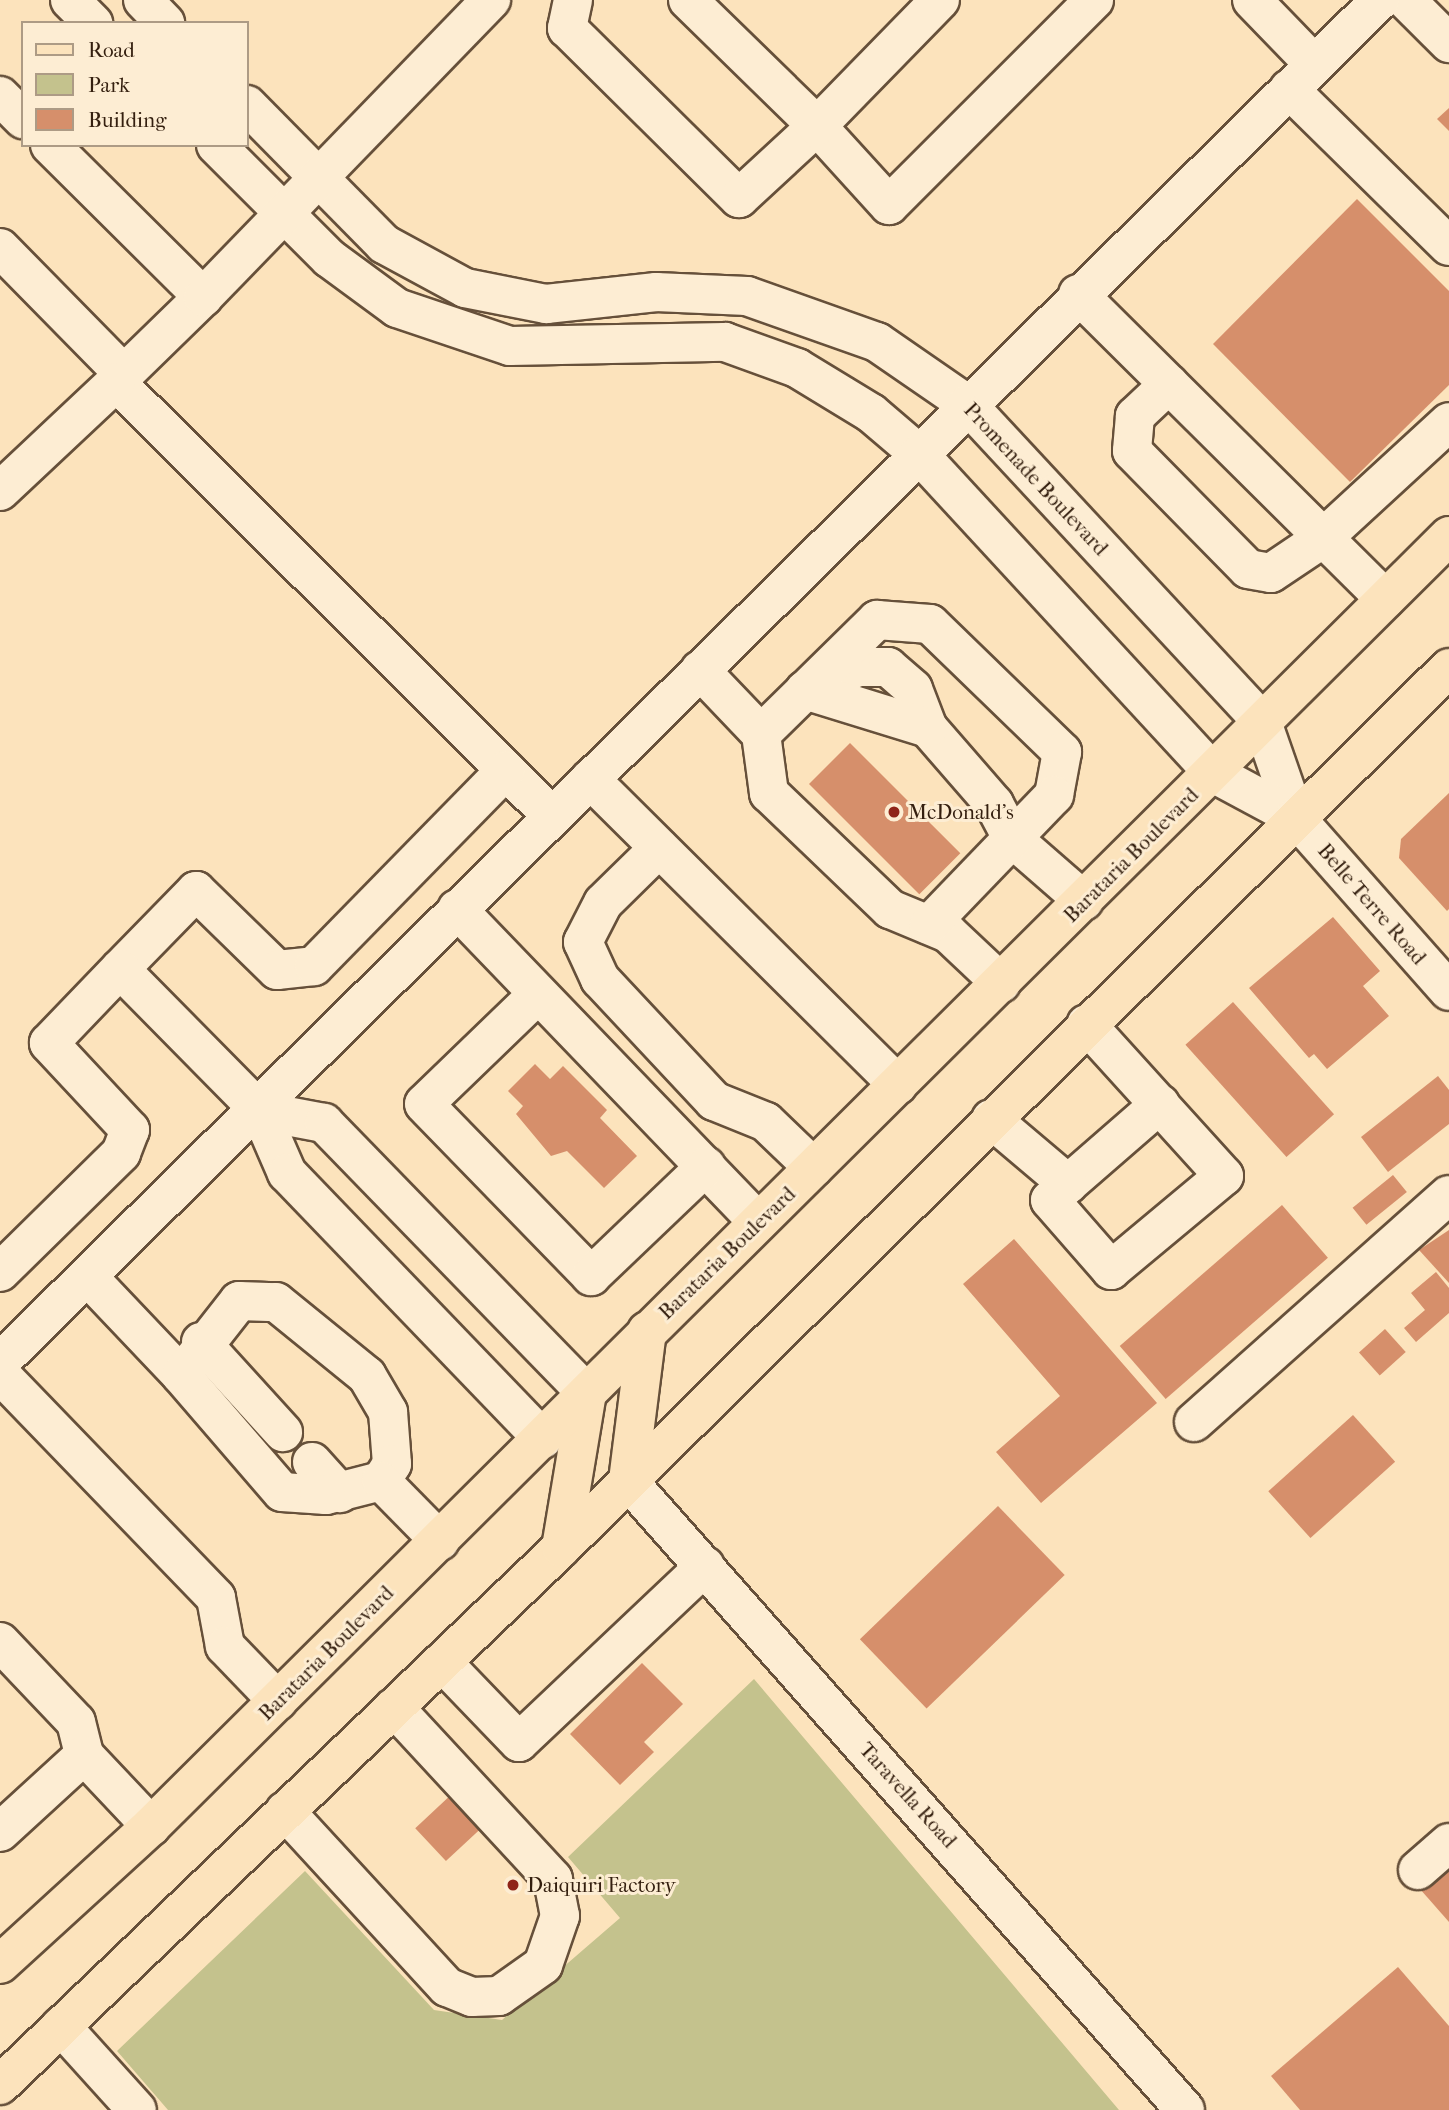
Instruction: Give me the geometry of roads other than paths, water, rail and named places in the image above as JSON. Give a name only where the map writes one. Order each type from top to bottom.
[{"type":"main road","name":"Barataria Boulevard","points":[[0,1964],[151,1826],[278,1701],[1449,536]]},
{"type":"main road","points":[[0,2085],[562,1548],[1086,1024],[1449,668]]},
{"type":"main road","points":[[628,1481],[647,1331]]},
{"type":"main road","points":[[562,1548],[587,1393]]},
{"type":"street","points":[[70,0],[91,21]]},
{"type":"street","points":[[143,0],[164,21]]},
{"type":"street","points":[[0,491],[322,180],[491,0]]},
{"type":"street","points":[[573,0],[567,28],[739,198],[817,126],[940,0]]},
{"type":"street","points":[[688,0],[817,126],[889,205],[1094,0]]},
{"type":"street","points":[[1252,0],[1301,76],[1449,246]]},
{"type":"street","points":[[0,1362],[90,1279],[260,1111],[457,909],[1078,294],[1380,0]]},
{"type":"street","points":[[1406,0],[1449,43]]},
{"type":"street","points":[[0,96],[21,117]]},
{"type":"street","name":"Promenade Boulevard","points":[[248,106],[384,244],[465,288],[546,304],[656,292],[747,296],[877,342],[968,404],[1262,722]]},
{"type":"street","points":[[52,147],[203,297]]},
{"type":"street","points":[[218,147],[329,258],[397,308],[510,346],[725,342],[797,368],[871,413],[919,454],[1213,773],[1295,817]]},
{"type":"street","points":[[0,248],[120,378],[552,816]]},
{"type":"street","points":[[1078,294],[1385,599]]},
{"type":"street","points":[[1168,384],[1135,416],[1132,451],[1248,569],[1271,573],[1323,538],[1449,422]]},
{"type":"street","points":[[761,734],[877,620],[930,624],[1062,752],[1054,795],[929,925]]},
{"type":"street","points":[[700,670],[761,734],[769,793],[890,909],[948,933],[1001,984]]},
{"type":"street","points":[[806,690],[928,728],[994,804],[1013,839],[1084,901]]},
{"type":"street","points":[[1262,722],[1295,817]]},
{"type":"street","points":[[0,1272],[121,1153],[130,1129],[49,1043],[196,891],[278,970],[314,965],[506,770]]},
{"type":"street","points":[[590,779],[898,1085]]},
{"type":"street","name":"Belle Terre Road","points":[[1295,817],[1449,992]]},
{"type":"street","points":[[659,848],[603,902],[583,942],[600,979],[714,1101],[766,1122],[814,1168]]},
{"type":"street","points":[[457,909],[758,1222]]},
{"type":"street","points":[[120,969],[260,1111],[287,1173],[543,1439]]},
{"type":"street","points":[[538,994],[424,1104],[591,1276],[706,1166]]},
{"type":"street","points":[[1086,1024],[1160,1104],[1224,1176],[1111,1270],[1050,1200],[1160,1104]]},
{"type":"street","points":[[260,1111],[324,1123],[587,1393]]},
{"type":"street","points":[[991,1119],[1068,1184]]},
{"type":"street","points":[[1195,1422],[1449,1195]]},
{"type":"street","points":[[90,1279],[181,1375],[282,1492],[340,1493],[381,1481],[392,1464],[388,1412],[367,1376],[276,1302],[239,1301],[201,1342],[181,1375]]},
{"type":"street","points":[[201,1342],[283,1432]]},
{"type":"street","points":[[0,1374],[216,1598],[225,1646],[278,1701]]},
{"type":"street","points":[[312,1462],[340,1493]]},
{"type":"street","points":[[381,1481],[440,1541]]},
{"type":"street","name":"Taravella Road","points":[[628,1481],[1185,2110]]},
{"type":"street","points":[[442,1662],[519,1742],[705,1566]]},
{"type":"street","points":[[7,1664],[76,1722],[84,1755],[151,1826]]},
{"type":"street","points":[[285,1811],[447,1987],[472,1997],[499,1996],[543,1965],[560,1916],[553,1879],[394,1707]]},
{"type":"street","points":[[0,1832],[84,1755]]},
{"type":"street","points":[[1418,1870],[1449,1843]]},
{"type":"street","points":[[61,2026],[138,2110]]},
{"type":"place","name":"McDonald's","points":[[894,812]]},
{"type":"place","name":"Daiquiri Factory","points":[[513,1885]]}]
